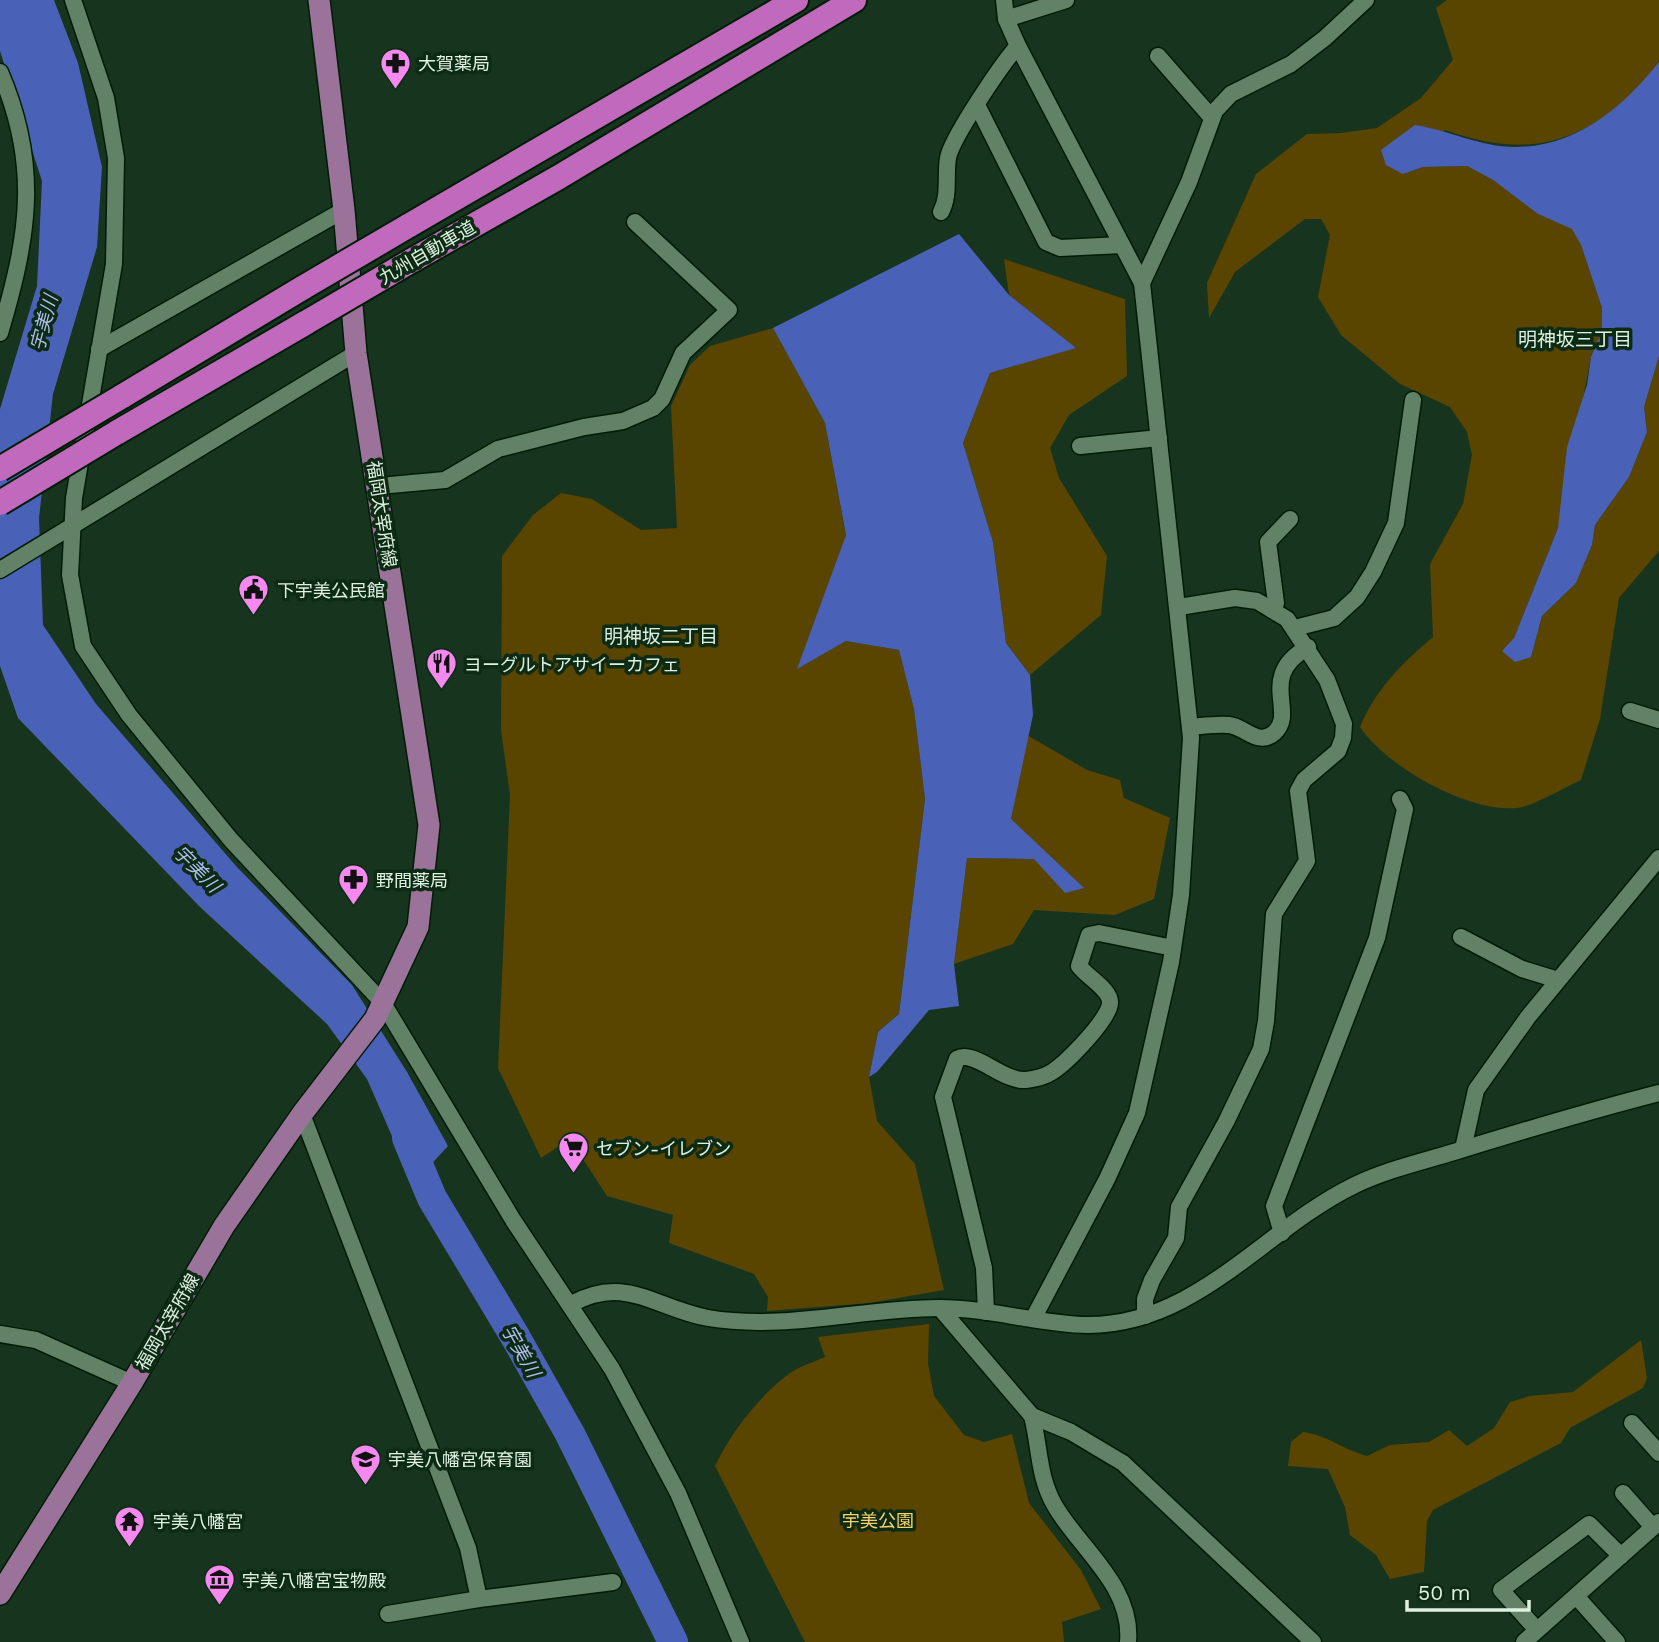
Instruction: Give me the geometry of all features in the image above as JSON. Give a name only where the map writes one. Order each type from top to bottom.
[{"type":"highway","name":"九州自動車道","points":[[0,469],[304,287],[796,0]]},
{"type":"highway","name":"九州自動車道","points":[[0,503],[559,177],[854,0]]},
{"type":"main road","name":"福岡太宰府線","points":[[0,1594],[132,1383],[224,1226],[302,1114],[379,1011],[418,927],[429,825],[379,486],[356,353],[344,209],[319,0]]},
{"type":"street","points":[[73,0],[106,98],[116,158],[114,264],[69,526],[70,575],[83,646],[129,715],[214,820],[379,1011],[612,1369],[678,1493],[741,1642]]},
{"type":"street","points":[[1004,0],[1006,19],[1018,46],[1142,283],[1190,727],[1181,895],[1167,991],[1138,1113],[1107,1179],[1033,1319]]},
{"type":"street","points":[[1006,19],[1066,0]]},
{"type":"street","points":[[1142,283],[1189,182],[1212,118],[1231,94],[1291,64],[1325,38],[1366,0]]},
{"type":"street","points":[[941,212],[946,203],[948,155],[1002,62],[1018,46]]},
{"type":"street","points":[[1158,56],[1212,118]]},
{"type":"street","points":[[0,72],[25,157],[27,216],[0,333]]},
{"type":"street","points":[[977,105],[1046,242],[1060,248],[1122,244]]},
{"type":"street","points":[[99,349],[344,209]]},
{"type":"street","points":[[379,486],[444,480],[498,449],[584,427],[623,421],[653,408],[662,398],[683,353],[729,310],[635,222]]},
{"type":"street","points":[[0,570],[356,353]]},
{"type":"street","points":[[1295,628],[1334,618],[1357,597],[1373,572],[1396,523],[1413,400]]},
{"type":"street","points":[[1080,446],[1159,438]]},
{"type":"street","points":[[1272,610],[1276,603],[1268,542],[1290,519]]},
{"type":"street","points":[[1144,1316],[1145,1299],[1152,1280],[1176,1238],[1179,1207],[1226,1122],[1261,1049],[1266,1021],[1274,914],[1307,861],[1298,791],[1304,780],[1338,751],[1344,724],[1327,680],[1308,647],[1295,628],[1272,610],[1256,601],[1235,598],[1179,607]]},
{"type":"street","points":[[1190,727],[1230,725],[1252,736],[1271,736],[1278,730],[1281,719],[1282,670],[1289,659],[1308,647]]},
{"type":"street","points":[[1630,711],[1659,720]]},
{"type":"street","points":[[1282,1233],[1274,1206],[1377,938],[1405,809],[1400,799]]},
{"type":"street","points":[[1463,1149],[1476,1090],[1558,980],[1659,858]]},
{"type":"street","points":[[986,1312],[984,1268],[943,1097],[957,1059],[962,1056],[973,1058],[1010,1079],[1039,1078],[1052,1072],[1068,1059],[1108,1013],[1111,1002],[1107,994],[1079,966],[1089,935],[1099,933],[1173,948]]},
{"type":"street","points":[[1461,937],[1522,969],[1558,980]]},
{"type":"street","points":[[571,1304],[591,1293],[614,1290],[709,1318],[750,1321],[828,1320],[893,1310],[940,1308],[1089,1325],[1144,1316],[1195,1296],[1282,1233],[1355,1185],[1550,1121],[1659,1093]]},
{"type":"street","points":[[302,1114],[468,1548],[479,1600]]},
{"type":"street","points":[[940,1308],[1032,1416],[1070,1432],[1117,1458],[1313,1642]]},
{"type":"street","points":[[0,1334],[36,1340],[132,1383]]},
{"type":"street","points":[[1032,1416],[1039,1469],[1055,1506],[1093,1555],[1119,1597],[1129,1631],[1128,1642]]},
{"type":"street","points":[[1632,1423],[1659,1453]]},
{"type":"street","points":[[1524,1642],[1620,1556],[1655,1530],[1623,1493]]},
{"type":"street","points":[[1538,1630],[1501,1590],[1589,1524],[1620,1556]]},
{"type":"street","points":[[388,1614],[613,1582]]},
{"type":"street","points":[[1576,1596],[1617,1642]]},
{"type":"green space","points":[[1447,0],[1659,0],[1658,65],[1642,85],[1607,114],[1586,128],[1543,143],[1496,143],[1445,130],[1403,174],[1423,167],[1467,166],[1493,180],[1538,214],[1573,229],[1602,308],[1602,331],[1591,357],[1558,528],[1514,638],[1503,651],[1531,657],[1542,616],[1576,583],[1592,545],[1595,525],[1629,477],[1647,432],[1644,407],[1659,356],[1659,551],[1619,598],[1600,719],[1581,780],[1541,800],[1517,808],[1497,808],[1475,803],[1430,784],[1389,757],[1360,727],[1366,713],[1391,678],[1433,637],[1430,564],[1463,504],[1472,455],[1467,432],[1450,407],[1400,384],[1341,335],[1318,297],[1330,235],[1321,219],[1305,219],[1235,272],[1209,318],[1207,283],[1256,174],[1307,134],[1377,128],[1421,98],[1453,60],[1436,8]]},
{"type":"green space","points":[[1004,259],[1125,299],[1127,376],[1069,415],[1050,448],[1059,478],[1107,556],[1101,615],[1030,675],[1006,643],[993,542],[963,443],[990,373],[1075,348],[1009,295]]},
{"type":"green space","points":[[773,328],[825,423],[846,536],[798,668],[846,641],[899,650],[914,709],[925,799],[899,1014],[878,1032],[869,1077],[877,1121],[915,1164],[944,1290],[869,1303],[767,1311],[768,1297],[754,1274],[669,1243],[673,1215],[607,1196],[570,1139],[541,1158],[498,1068],[510,795],[501,730],[502,556],[533,515],[561,493],[592,499],[641,530],[677,528],[671,406],[690,365],[710,346]]},
{"type":"green space","points":[[1027,735],[1087,770],[1120,780],[1124,798],[1170,818],[1154,899],[1115,915],[1034,910],[1013,944],[954,964],[967,858],[1035,859],[1065,893],[1011,820]]},
{"type":"green space","name":"宇美公園","points":[[929,1324],[928,1363],[934,1396],[964,1435],[984,1442],[1012,1434],[1029,1503],[1081,1570],[1101,1609],[1062,1622],[1064,1642],[805,1642],[715,1466],[738,1428],[778,1382],[794,1371],[825,1357],[818,1337]]},
{"type":"green space","points":[[1641,1340],[1647,1378],[1643,1388],[1570,1428],[1561,1443],[1433,1510],[1427,1521],[1424,1572],[1390,1579],[1376,1555],[1350,1535],[1345,1507],[1328,1469],[1288,1466],[1291,1442],[1303,1432],[1320,1436],[1367,1456],[1390,1445],[1429,1442],[1449,1430],[1467,1446],[1494,1428],[1510,1402],[1530,1396],[1573,1392]]},
{"type":"water","points":[[0,0],[54,0],[78,63],[102,167],[97,247],[53,394],[39,518],[43,625],[96,704],[236,866],[352,985],[407,1072],[448,1146],[413,1184],[367,1079],[327,1024],[200,907],[18,718],[0,666],[0,409],[37,286],[42,181],[0,51]]},
{"type":"water","points":[[1659,62],[1659,356],[1644,407],[1647,432],[1629,477],[1595,525],[1592,545],[1576,583],[1542,616],[1531,657],[1515,662],[1502,651],[1514,638],[1558,528],[1567,447],[1587,385],[1591,357],[1602,331],[1602,308],[1581,245],[1572,229],[1538,214],[1493,180],[1467,166],[1423,167],[1403,174],[1386,165],[1381,150],[1415,125],[1502,146],[1538,145],[1559,140],[1578,132],[1614,109]]},
{"type":"water","points":[[959,234],[1009,295],[1076,348],[990,373],[963,443],[993,542],[1006,643],[1030,675],[1033,715],[1011,819],[1084,888],[1065,893],[1034,859],[967,858],[954,964],[959,1006],[929,1010],[877,1072],[869,1077],[878,1032],[899,1014],[925,799],[914,709],[899,650],[846,641],[797,669],[846,535],[825,423],[773,328]]},
{"type":"waterway","name":"宇美川","points":[[407,1138],[432,1198],[570,1434],[673,1642]]},
{"type":"place","name":"大賀薬局","points":[[395,90]]},
{"type":"place","name":"下宇美公民館","points":[[254,617]]},
{"type":"place","name":"ヨーグルトアサイーカフェ","points":[[441,691]]},
{"type":"place","name":"野間薬局","points":[[353,907]]},
{"type":"place","name":"セブン-イレブン","points":[[573,1175]]},
{"type":"place","name":"宇美八幡宮保育園","points":[[365,1486]]},
{"type":"place","name":"宇美八幡宮","points":[[130,1548]]},
{"type":"place","name":"宇美八幡宮宝物殿","points":[[219,1607]]},
{"type":"district","name":"明神坂三丁目","points":[[1575,339]]},
{"type":"district","name":"明神坂二丁目","points":[[661,636]]}]
